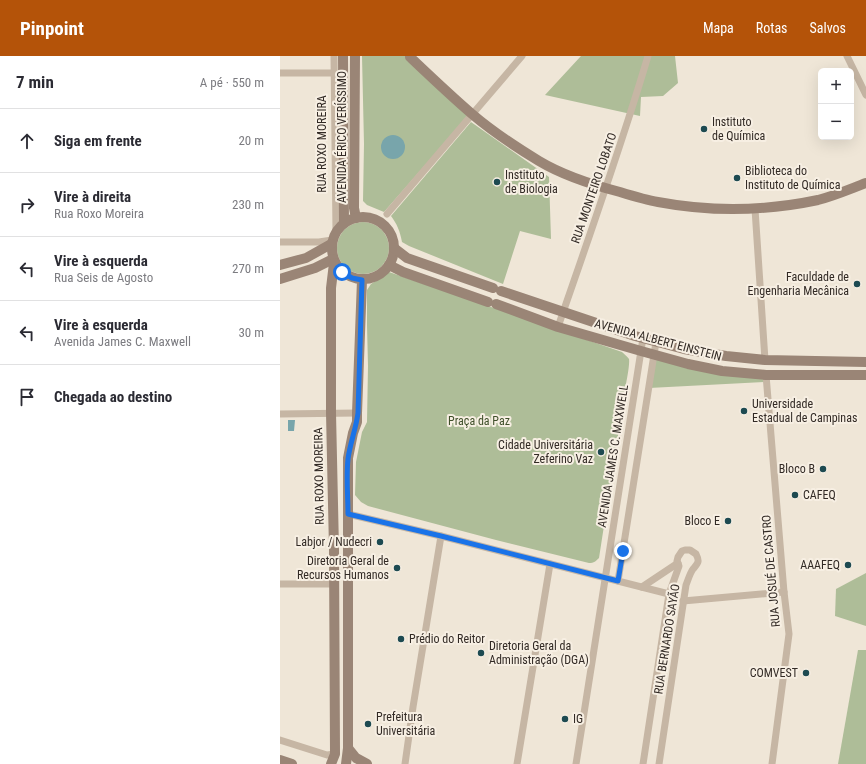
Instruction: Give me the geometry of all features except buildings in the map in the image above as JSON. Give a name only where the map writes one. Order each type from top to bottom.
[{"type":"main road","name":"AVENIDA ÉRICO VERÍSSIMO","points":[[343,56],[344,223]]},
{"type":"main road","name":"AVENIDA ÉRICO VERÍSSIMO","points":[[355,56],[354,208],[356,218]]},
{"type":"main road","points":[[410,57],[472,114],[507,141],[540,162],[568,175],[606,188],[658,202],[690,207],[755,209],[817,200],[866,183]]},
{"type":"main road","points":[[280,265],[306,258],[333,238],[344,223],[363,217],[377,220],[388,231],[394,248],[393,257],[385,270],[374,278],[362,280],[352,278],[342,272],[334,261],[331,251],[333,238]]},
{"type":"main road","name":"AVENIDA ALBERT EINSTEIN","points":[[394,248],[407,258],[563,312],[656,342],[684,349],[726,356],[765,360],[866,362]]},
{"type":"main road","points":[[280,279],[334,261]]},
{"type":"main road","name":"RUA ROXO MOREIRA","points":[[333,760],[334,549],[331,413],[331,288],[334,261]]},
{"type":"main road","name":"AVENIDA ALBERT EINSTEIN","points":[[389,265],[403,272],[558,327],[688,364],[722,371],[766,375],[866,375]]},
{"type":"main road","points":[[346,764],[348,748],[348,458],[358,413],[362,280]]},
{"type":"main road","points":[[348,748],[356,758],[367,764]]},
{"type":"main road","points":[[280,760],[292,764]]},
{"type":"street","name":"RUA ROXO MOREIRA","points":[[333,238],[334,56]]},
{"type":"street","points":[[387,214],[522,56]]},
{"type":"street","name":"RUA MONTEIRO LOBATO","points":[[558,327],[606,188],[648,56]]},
{"type":"street","points":[[847,56],[866,95]]},
{"type":"street","points":[[280,73],[335,73]]},
{"type":"street","points":[[755,209],[765,360]]},
{"type":"street","points":[[280,242],[319,242],[333,238]]},
{"type":"street","name":"AVENIDA JAMES C. MAXWELL","points":[[576,764],[643,338]]},
{"type":"street","name":"AVENIDA JAMES C. MAXWELL","points":[[618,581],[656,342]]},
{"type":"street","name":"RUA JOSUÉ DE CASTRO","points":[[766,375],[788,634],[772,764]]},
{"type":"street","points":[[280,414],[358,413]]},
{"type":"street","points":[[348,514],[669,594]]},
{"type":"street","points":[[405,764],[441,536]]},
{"type":"street","name":"RUA BERNARDO SAYÃO","points":[[659,764],[686,585],[693,569],[698,564],[698,557],[694,551],[682,551],[678,557],[679,564]]},
{"type":"street","points":[[517,764],[550,564]]},
{"type":"street","points":[[642,587],[679,564]]},
{"type":"street","points":[[643,764],[669,594],[679,564]]},
{"type":"street","points":[[280,584],[333,584]]},
{"type":"street","points":[[683,601],[784,592]]},
{"type":"street","points":[[280,740],[327,755],[333,760]]},
{"type":"green space","points":[[362,56],[409,56],[472,114],[384,212],[367,205],[363,201],[364,144]]},
{"type":"green space","points":[[581,56],[675,56],[678,83],[663,96],[641,97],[640,116],[545,95]]},
{"type":"green space","points":[[471,122],[549,177],[551,239],[520,231],[503,284],[402,242],[398,228],[391,216]]},
{"type":"green space","points":[[358,222],[368,222],[382,229],[389,243],[389,253],[382,267],[368,274],[358,274],[348,270],[341,263],[337,253],[337,243],[341,233],[348,226]]},
{"type":"green space","name":"Praça da Paz","points":[[389,272],[622,352],[629,359],[599,558],[596,561],[589,563],[368,506],[361,502],[355,495],[356,462],[362,432],[367,422],[367,290],[371,284]]},
{"type":"green space","points":[[654,355],[766,375],[766,382],[649,388]]},
{"type":"green space","points":[[866,573],[866,626],[835,616],[836,589]]},
{"type":"green space","points":[[858,650],[866,650],[866,764],[838,764]]},
{"type":"water","points":[[393,135],[398,136],[404,142],[404,152],[398,158],[393,159],[388,158],[382,152],[381,147],[382,142],[388,136]]},
{"type":"water","points":[[288,420],[295,420],[294,431],[288,431]]},
{"type":"place","name":"Instituto de Química","points":[[704,129]]},
{"type":"place","name":"Biblioteca do Instituto de Química","points":[[737,178]]},
{"type":"place","name":"Instituto de Biologia","points":[[497,182]]},
{"type":"place","name":"Faculdade de Engenharia Mecânica","points":[[857,284]]},
{"type":"place","name":"Universidade Estadual de Campinas","points":[[744,411]]},
{"type":"place","name":"Cidade Universitária Zeferino Vaz","points":[[601,452]]},
{"type":"place","name":"Bloco B","points":[[823,469]]},
{"type":"place","name":"CAFEQ","points":[[795,495]]},
{"type":"place","name":"Bloco E","points":[[728,521]]},
{"type":"place","name":"Labjor / Nudecri","points":[[380,542]]},
{"type":"place","name":"AAAFEQ","points":[[848,565]]},
{"type":"place","name":"Diretoria Geral de Recursos Humanos","points":[[397,568]]},
{"type":"place","name":"Prédio do Reitor","points":[[401,639]]},
{"type":"place","name":"Diretoria Geral da Administração (DGA)","points":[[481,653]]},
{"type":"place","name":"COMVEST","points":[[806,673]]},
{"type":"place","name":"IG","points":[[565,719]]},
{"type":"place","name":"Prefeitura Universitária","points":[[368,724]]},
{"type":"route","points":[[342,272],[352,278],[362,280],[358,413],[348,458],[348,514],[618,581],[623,551]]}]
